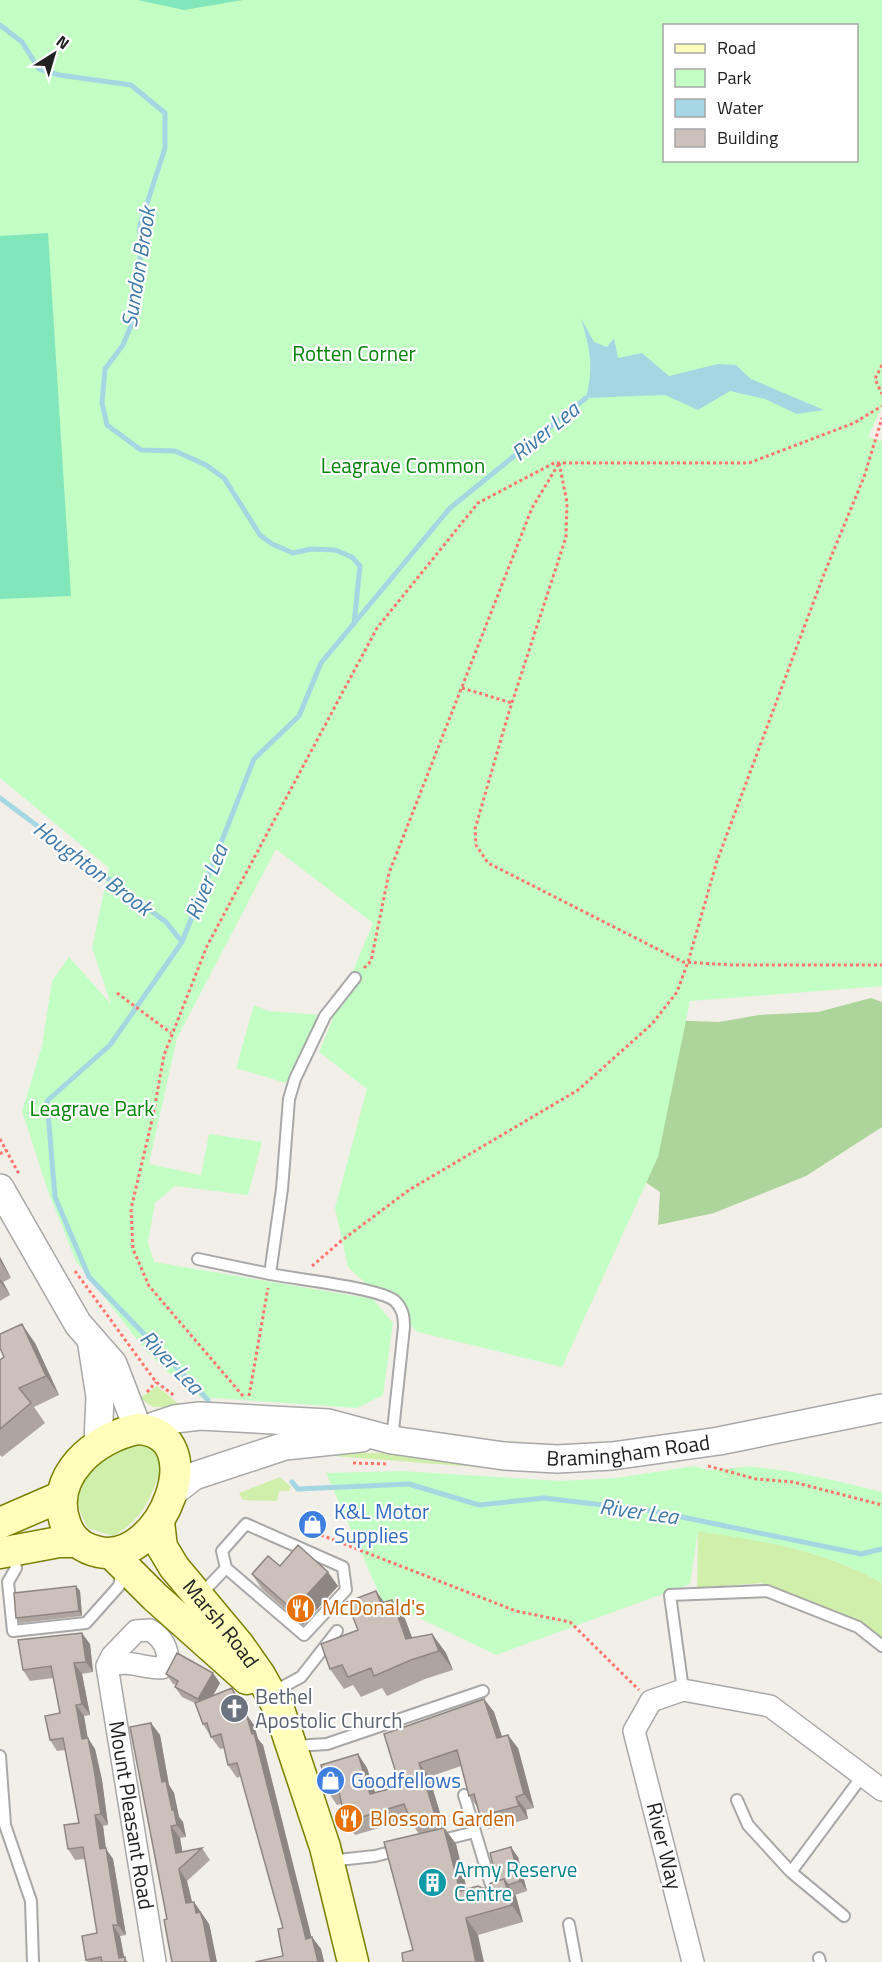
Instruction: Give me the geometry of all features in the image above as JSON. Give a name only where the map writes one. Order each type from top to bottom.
[{"type":"main road","points":[[141,1429],[158,1435],[169,1446],[175,1458],[177,1473],[172,1493],[159,1522],[118,1559],[68,1542],[8,1541],[60,1497],[71,1472],[98,1443],[117,1432],[141,1429]]},
{"type":"main road","points":[[60,1497],[68,1542]]},
{"type":"main road","name":"Marsh Road","points":[[159,1522],[162,1547],[194,1593],[239,1645],[271,1693],[289,1737],[329,1861],[353,1962]]},
{"type":"main road","name":"Marsh Road","points":[[118,1559],[181,1621],[241,1672],[265,1698],[289,1737]]},
{"type":"street","points":[[12,1186],[49,1276],[78,1324],[113,1364],[141,1429]]},
{"type":"street","points":[[90,1338],[100,1397],[98,1443]]},
{"type":"street","name":"Bramingham Road","points":[[141,1429],[175,1419],[200,1416],[328,1423],[381,1438],[504,1456],[557,1459],[612,1456],[719,1441],[882,1408]]},
{"type":"street","name":"Bramingham Road","points":[[172,1493],[194,1476],[285,1446],[381,1438]]},
{"type":"street","name":"Mount Pleasant Road","points":[[107,1666],[155,1962]]},
{"type":"street","points":[[651,1701],[683,1690],[770,1706],[882,1790]]},
{"type":"street","name":"River Way","points":[[651,1701],[634,1731],[693,1962]]},
{"type":"lane","points":[[270,1274],[282,1189],[289,1099],[295,1079],[325,1016],[355,978]]},
{"type":"lane","points":[[198,1258],[297,1280],[344,1286],[387,1297],[395,1302],[403,1313],[404,1327],[381,1438]]},
{"type":"lane","points":[[246,1524],[343,1566],[346,1590],[304,1635],[226,1568],[222,1551],[246,1524]]},
{"type":"lane","points":[[8,1541],[16,1568],[8,1582],[13,1631],[86,1623],[119,1586],[118,1559]]},
{"type":"lane","points":[[194,1593],[206,1589],[226,1568]]},
{"type":"lane","points":[[683,1690],[670,1596],[767,1591],[858,1627],[882,1646]]},
{"type":"lane","points":[[271,1693],[301,1677],[337,1631]]},
{"type":"lane","points":[[289,1737],[327,1744],[483,1691]]},
{"type":"lane","points":[[0,1756],[3,1828],[29,1890],[33,1962]]},
{"type":"lane","points":[[791,1872],[863,1775]]},
{"type":"lane","points":[[464,1795],[495,1898]]},
{"type":"lane","points":[[737,1800],[748,1825],[791,1872],[844,1916]]},
{"type":"lane","points":[[431,1843],[475,1832]]},
{"type":"lane","points":[[329,1861],[375,1856],[409,1848]]},
{"type":"lane","points":[[568,1924],[576,1962]]},
{"type":"path","points":[[882,365],[875,379],[882,394]]},
{"type":"path","points":[[256,1400],[243,1396],[149,1286],[139,1268],[133,1249],[131,1209],[171,1032],[207,946],[377,628],[478,503],[554,464],[749,463],[854,423],[882,406]]},
{"type":"path","points":[[297,1280],[341,1241],[409,1190],[578,1090],[652,1024],[677,992],[717,861],[811,608],[864,477],[882,418]]},
{"type":"path","points":[[355,978],[371,961],[389,873],[532,508],[559,463]]},
{"type":"path","points":[[559,463],[567,502],[566,537],[512,703],[475,829],[476,845],[488,863],[688,962],[882,965]]},
{"type":"path","points":[[462,688],[512,703]]},
{"type":"path","points":[[117,993],[171,1032]]},
{"type":"path","points":[[0,1139],[6,1150],[12,1186]]},
{"type":"path","points":[[0,1154],[6,1150]]},
{"type":"path","points":[[70,1264],[156,1382],[184,1402]]},
{"type":"path","points":[[249,1396],[270,1274]]},
{"type":"path","points":[[707,1465],[756,1479],[793,1482],[882,1505]]},
{"type":"path","points":[[321,1535],[516,1611],[570,1622],[651,1701]]},
{"type":"green space","name":"Leagrave Common","points":[[0,0],[882,0],[882,407],[868,437],[882,441],[882,986],[690,1001],[658,1157],[562,1367],[418,1332],[348,1267],[335,1208],[367,1089],[319,1052],[373,923],[276,849],[177,1038],[149,1164],[201,1175],[209,1134],[262,1142],[248,1195],[175,1186],[155,1203],[148,1242],[154,1262],[373,1299],[393,1323],[383,1395],[357,1408],[200,1397],[183,1387],[146,1351],[76,1261],[48,1191],[22,1111],[42,1046],[52,981],[69,957],[111,1004],[92,948],[109,868],[0,778]]},
{"type":"green space","points":[[138,0],[243,0],[184,10]]},
{"type":"green space","points":[[48,233],[71,596],[0,599],[0,236]]},
{"type":"green space","points":[[871,998],[882,1002],[882,1127],[806,1176],[714,1213],[658,1225],[660,1192],[629,1171],[664,1020],[719,1022],[759,1015],[818,1012]]},
{"type":"green space","points":[[254,1005],[268,1011],[320,1015],[286,1083],[236,1068]]},
{"type":"green space","points":[[157,1386],[182,1407],[153,1407],[140,1398]]},
{"type":"green space","points":[[146,1443],[157,1452],[162,1466],[145,1507],[132,1523],[113,1536],[88,1528],[81,1515],[77,1495],[83,1478],[102,1449]]},
{"type":"green space","points":[[401,1453],[500,1469],[321,1455]]},
{"type":"green space","points":[[695,1466],[710,1470],[746,1467],[787,1471],[882,1492],[882,1583],[837,1562],[792,1548],[698,1531],[690,1584],[496,1655],[382,1600],[326,1473],[401,1471],[560,1481],[616,1478]]},
{"type":"green space","points":[[280,1477],[291,1487],[289,1491],[279,1491],[277,1501],[243,1500],[239,1493]]},
{"type":"green space","points":[[698,1530],[815,1554],[859,1571],[882,1583],[882,1639],[844,1615],[761,1583],[697,1588]]},
{"type":"water","points":[[581,318],[594,342],[607,347],[614,338],[618,358],[642,353],[669,376],[718,364],[736,365],[751,379],[824,410],[797,414],[765,399],[730,391],[698,410],[665,395],[586,398],[590,358]]},
{"type":"building","points":[[22,1324],[46,1376],[19,1388],[31,1403],[0,1429],[0,1360],[4,1357],[0,1348],[0,1334]]},
{"type":"building","points":[[298,1545],[328,1572],[293,1610],[252,1574],[268,1556],[280,1566]]},
{"type":"building","points":[[76,1586],[79,1611],[16,1618],[14,1593]]},
{"type":"building","points":[[376,1591],[381,1603],[392,1600],[406,1639],[432,1634],[439,1651],[374,1676],[371,1668],[348,1677],[342,1665],[330,1669],[321,1644],[358,1630],[347,1602]]},
{"type":"building","points":[[82,1633],[86,1662],[74,1663],[82,1704],[76,1705],[82,1739],[88,1738],[94,1769],[101,1814],[95,1815],[100,1849],[106,1848],[118,1925],[113,1925],[119,1958],[125,1957],[125,1962],[102,1962],[101,1957],[86,1960],[82,1936],[97,1933],[83,1847],[68,1849],[64,1825],[79,1823],[63,1738],[50,1740],[45,1716],[60,1713],[51,1666],[23,1670],[18,1640]]},
{"type":"building","points":[[177,1653],[213,1673],[198,1699],[175,1687],[178,1681],[166,1674]]},
{"type":"building","points":[[232,1688],[243,1714],[246,1713],[252,1734],[254,1733],[306,1939],[312,1937],[318,1962],[255,1962],[283,1956],[278,1929],[283,1928],[237,1763],[228,1765],[221,1734],[211,1737],[207,1723],[203,1724],[195,1703]]},
{"type":"building","points":[[484,1699],[497,1738],[508,1735],[524,1794],[516,1797],[519,1806],[480,1816],[474,1794],[469,1796],[457,1750],[419,1763],[436,1818],[412,1824],[404,1804],[346,1822],[338,1788],[328,1792],[321,1765],[358,1754],[370,1794],[400,1786],[384,1734]]},
{"type":"building","points":[[151,1723],[162,1782],[166,1781],[177,1825],[171,1826],[176,1853],[202,1848],[179,1869],[186,1903],[194,1902],[196,1913],[200,1912],[203,1920],[211,1962],[172,1962],[164,1920],[167,1919],[130,1727]]},
{"type":"building","points":[[444,1828],[460,1891],[478,1886],[485,1889],[491,1883],[504,1879],[512,1905],[466,1918],[476,1962],[403,1962],[402,1953],[413,1950],[384,1842]]},
{"type":"building","points":[[511,1847],[520,1881],[508,1885],[504,1879],[497,1881],[490,1853]]},
{"type":"waterway","name":"Sundon Brook","points":[[0,25],[22,42],[39,69],[59,75],[131,85],[165,113],[165,148],[140,225],[140,267],[132,323],[123,345],[105,369],[102,403],[107,425],[141,450],[175,451],[206,465],[224,478],[260,535],[272,544],[293,553],[311,549],[335,550],[352,557],[360,566],[354,624]]},
{"type":"waterway","name":"River Lea","points":[[208,1400],[89,1277],[55,1197],[47,1101],[110,1045],[182,942],[254,759],[299,716],[321,663],[450,508],[586,398]]},
{"type":"waterway","name":"Houghton Brook","points":[[0,798],[166,922],[182,942]]},
{"type":"waterway","name":"River Lea","points":[[292,1482],[298,1489],[409,1484],[479,1505],[544,1498],[653,1511],[861,1554],[882,1549]]},
{"type":"place","name":"K&L Motor Supplies","points":[[313,1524]]},
{"type":"place","name":"McDonald's","points":[[301,1608]]},
{"type":"place","name":"Bethel Apostolic Church","points":[[234,1709]]},
{"type":"place","name":"Goodfellows","points":[[330,1781]]},
{"type":"place","name":"Blossom Garden","points":[[349,1819]]},
{"type":"place","name":"Army Reserve Centre","points":[[433,1882]]},
{"type":"park label","name":"Rotten Corner","points":[[354,354]]},
{"type":"park label","name":"Leagrave Park","points":[[92,1109]]}]
